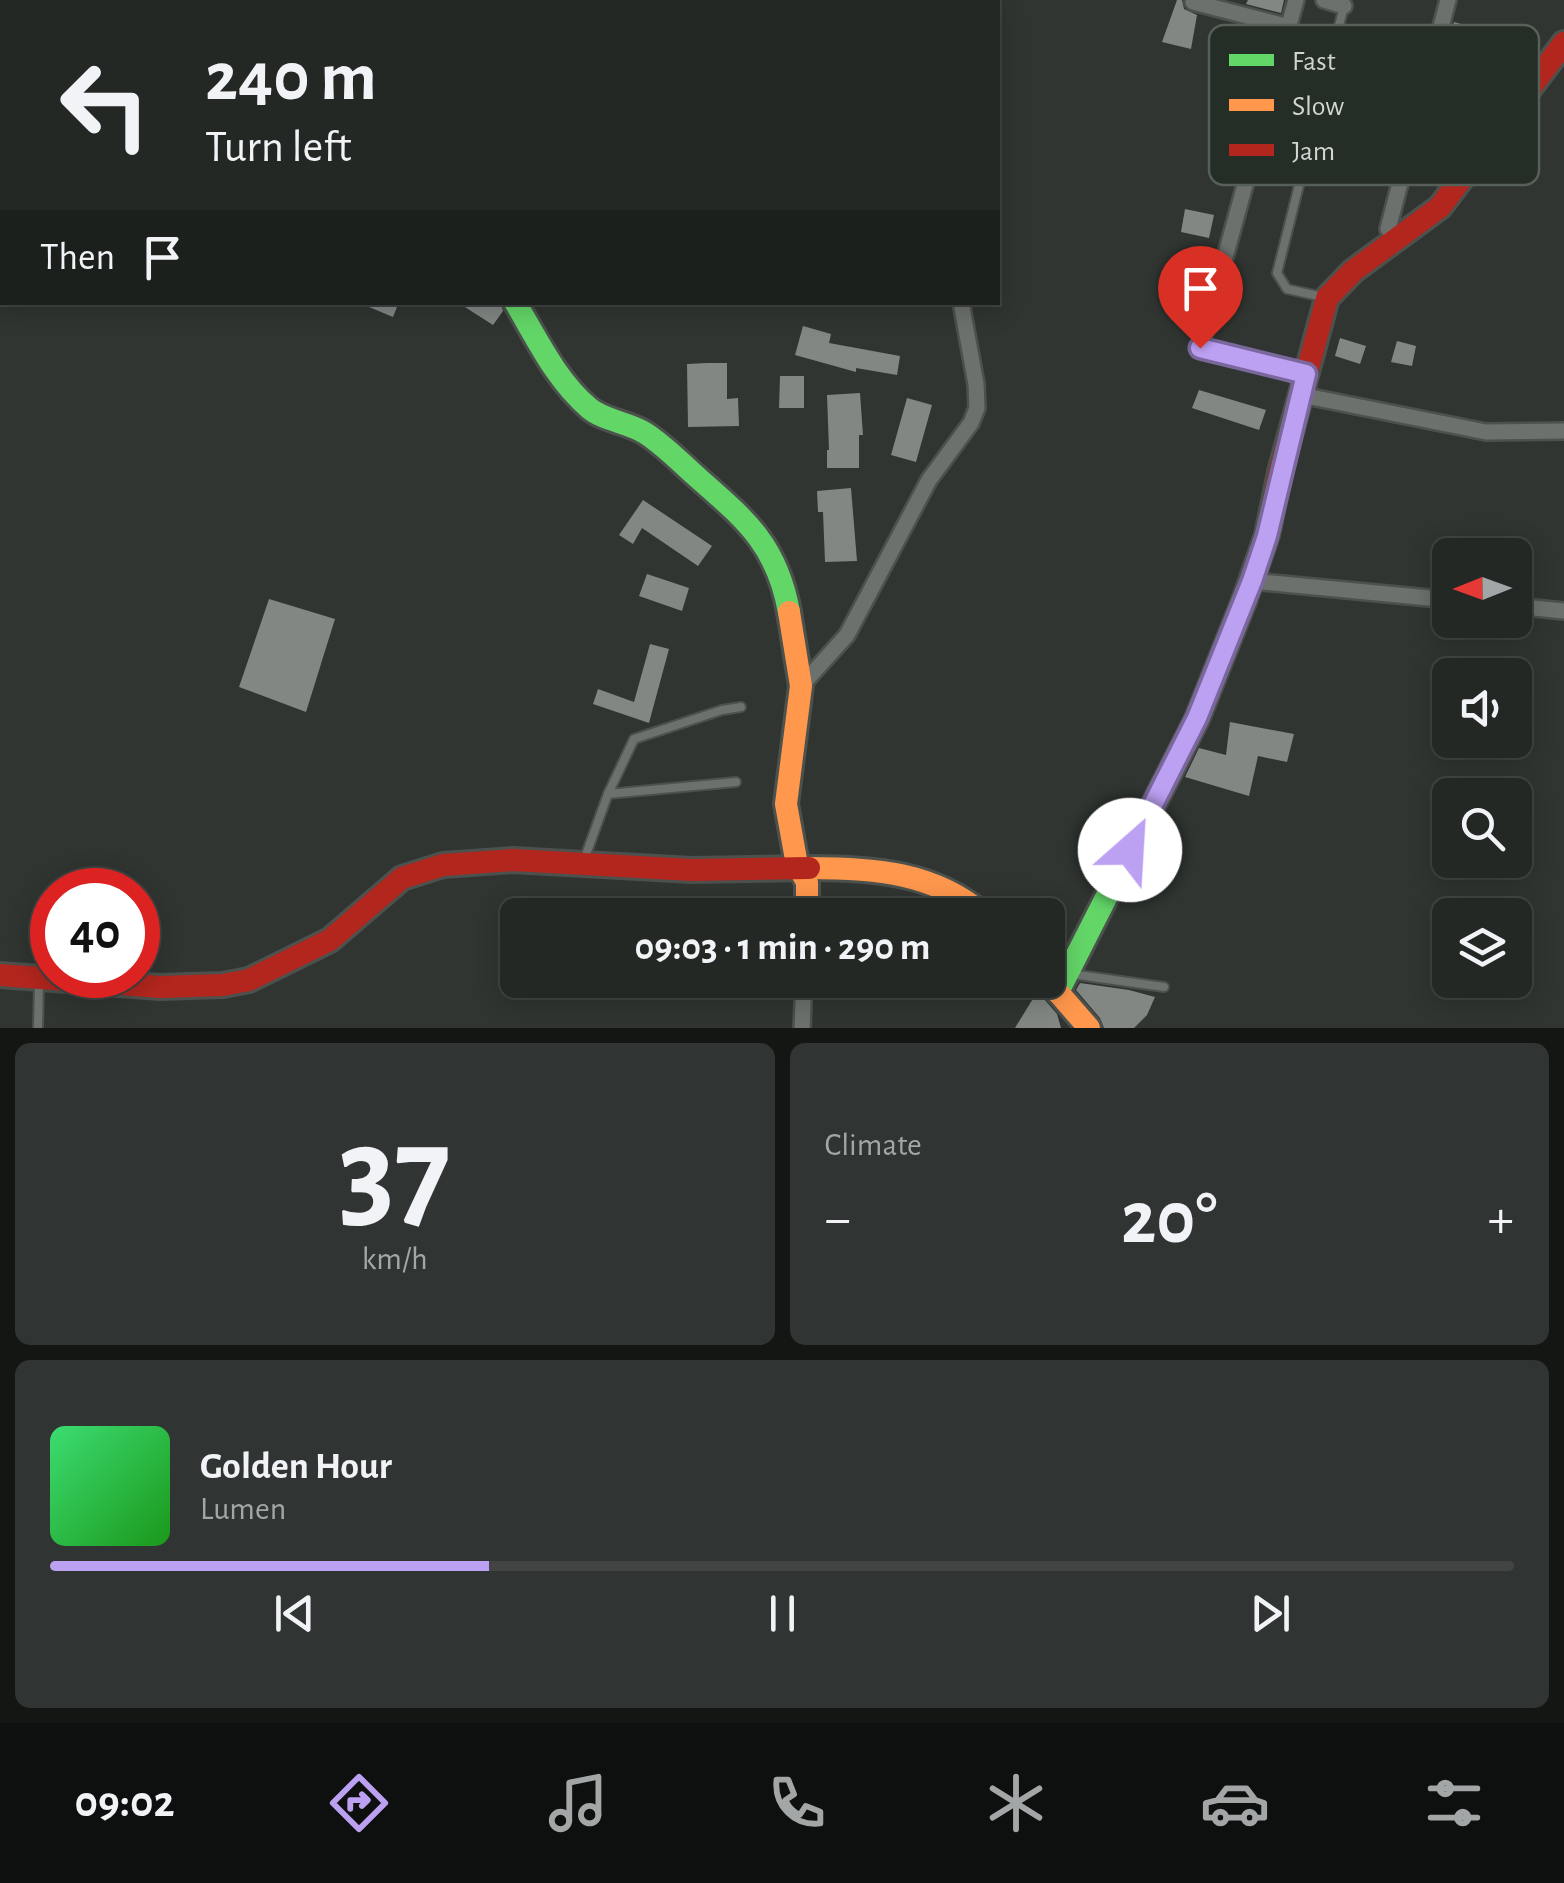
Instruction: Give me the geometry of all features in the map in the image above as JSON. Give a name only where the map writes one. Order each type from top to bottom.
[{"type":"street","points":[[1289,25],[1296,0]]},
{"type":"street","points":[[1324,0],[1345,3]]},
{"type":"street","points":[[1442,25],[1448,0]]},
{"type":"street","points":[[1193,2],[1280,25]]},
{"type":"street","points":[[1539,76],[1564,43]]},
{"type":"street","points":[[1245,185],[1200,348],[1303,385],[1486,432],[1564,432]]},
{"type":"street","points":[[1398,240],[1388,229],[1399,185]]},
{"type":"street","points":[[1065,967],[1197,718],[1252,581],[1327,298],[1353,271],[1440,206],[1456,185]]},
{"type":"street","points":[[517,305],[566,387],[593,412],[642,431],[742,517],[769,551],[783,579],[801,686],[786,804],[797,865],[807,882],[807,898]]},
{"type":"street","points":[[801,686],[847,635],[929,480],[971,423],[976,408],[976,384],[961,305]]},
{"type":"street","points":[[1252,581],[1432,598]]},
{"type":"street","points":[[1532,608],[1564,611]]},
{"type":"street","points":[[160,991],[250,980],[335,937],[394,883],[420,871],[494,860],[696,870],[797,865],[863,868],[923,879],[961,898]]},
{"type":"street","points":[[0,975],[30,977]]},
{"type":"street","points":[[1065,994],[1089,1028]]},
{"type":"street","points":[[802,1028],[803,998]]},
{"type":"lane","points":[[1298,185],[1277,273],[1287,289],[1327,298]]},
{"type":"lane","points":[[583,864],[608,794],[634,739],[741,707]]},
{"type":"lane","points":[[608,794],[736,782]]},
{"type":"lane","points":[[1065,982],[1164,988]]},
{"type":"lane","points":[[38,998],[38,1028]]},
{"type":"building","points":[[1177,0],[1197,15],[1191,49],[1162,42]]},
{"type":"building","points":[[1248,0],[1284,0],[1281,13],[1246,4]]},
{"type":"building","points":[[1185,209],[1214,215],[1209,238],[1181,232]]},
{"type":"building","points":[[364,305],[398,305],[393,317]]},
{"type":"building","points":[[462,305],[501,305],[503,311],[493,325]]},
{"type":"building","points":[[803,326],[831,334],[829,343],[900,356],[897,375],[856,368],[856,372],[795,355]]},
{"type":"building","points":[[1340,338],[1366,346],[1360,364],[1335,356]]},
{"type":"building","points":[[1397,341],[1416,346],[1412,366],[1391,362]]},
{"type":"building","points":[[727,363],[727,399],[738,398],[739,426],[688,427],[687,364]]},
{"type":"building","points":[[780,376],[804,376],[804,408],[779,408]]},
{"type":"building","points":[[1199,390],[1266,410],[1259,430],[1192,408]]},
{"type":"building","points":[[860,393],[863,435],[859,435],[859,468],[827,468],[827,395]]},
{"type":"building","points":[[907,398],[932,405],[916,462],[891,455]]},
{"type":"building","points":[[851,488],[857,561],[825,562],[823,512],[818,512],[817,491]]},
{"type":"building","points":[[643,500],[712,546],[698,566],[642,528],[633,544],[619,535]]},
{"type":"building","points":[[647,574],[689,588],[682,611],[639,596]]},
{"type":"building","points":[[269,599],[335,619],[306,712],[239,687]]},
{"type":"building","points":[[650,644],[669,649],[649,723],[593,704],[598,689],[634,702]]},
{"type":"building","points":[[1230,722],[1294,734],[1287,762],[1258,756],[1249,796],[1185,777],[1199,748],[1226,755]]},
{"type":"building","points":[[1080,983],[1155,997],[1147,1015],[1134,1028],[1104,1028],[1076,990]]},
{"type":"building","points":[[1033,998],[1039,998],[1057,1014],[1061,1028],[1015,1028]]},
{"type":"traffic: fast","points":[[517,305],[577,397],[595,412],[652,438],[744,521],[768,551],[789,612]]},
{"type":"traffic: fast","points":[[1065,978],[1197,719],[1244,601]]},
{"type":"traffic: slow","points":[[789,612],[801,686],[786,804],[797,865],[807,882],[807,898]]},
{"type":"traffic: slow","points":[[809,868],[902,875],[960,898]]},
{"type":"traffic: slow","points":[[1063,998],[1089,1028]]},
{"type":"traffic: jam","points":[[1539,76],[1564,43]]},
{"type":"traffic: jam","points":[[1244,601],[1267,535],[1327,298],[1353,271],[1440,207],[1457,185]]},
{"type":"traffic: jam","points":[[0,975],[160,987],[249,980],[330,940],[402,878],[443,865],[513,860],[692,870],[809,868]]},
{"type":"route","points":[[1130,850],[1197,718],[1252,581],[1267,536],[1306,374],[1200,348]]}]
